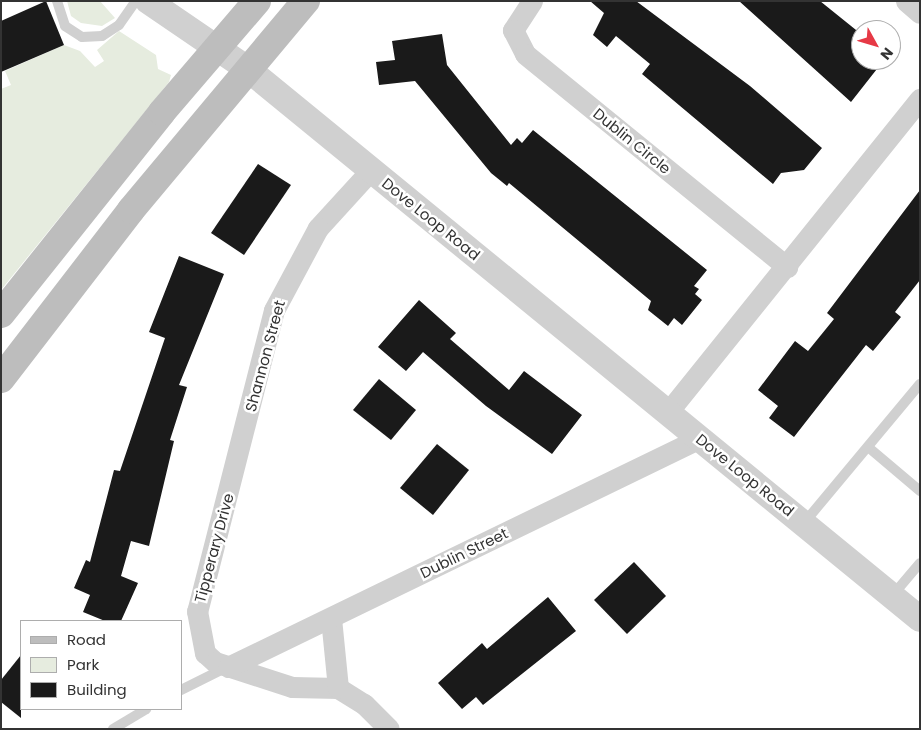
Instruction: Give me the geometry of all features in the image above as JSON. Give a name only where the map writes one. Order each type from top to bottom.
[{"type":"main road","points":[[1,314],[162,112],[219,48],[257,1]]},
{"type":"main road","points":[[1,379],[131,210],[306,1]]},
{"type":"street","name":"Dove Loop Road","points":[[148,1],[249,70],[920,619]]},
{"type":"street","name":"Dublin Circle","points":[[532,1],[513,30],[515,43],[525,54],[787,268]]},
{"type":"street","points":[[906,1],[920,13]]},
{"type":"street","points":[[668,412],[787,268],[920,99]]},
{"type":"street","name":"Shannon Street","points":[[233,481],[274,310],[318,228],[372,170]]},
{"type":"street","name":"Dublin Street","points":[[228,667],[700,438]]},
{"type":"street","name":"Tipperary Drive","points":[[233,481],[197,610],[205,653],[228,667],[292,687],[338,688]]},
{"type":"street","points":[[331,618],[338,688],[364,704],[389,729]]},
{"type":"lane","points":[[57,1],[65,26],[82,38],[102,36],[119,25],[136,1]]},
{"type":"lane","points":[[804,523],[920,384]]},
{"type":"lane","points":[[868,448],[920,491]]},
{"type":"lane","points":[[892,596],[920,563]]},
{"type":"lane","points":[[182,690],[228,667]]},
{"type":"lane","points":[[113,729],[144,710]]},
{"type":"green space","points":[[67,1],[100,1],[115,18],[102,26],[81,23],[71,16]]},
{"type":"green space","points":[[119,31],[156,55],[158,69],[171,75],[169,82],[1,290],[1,89],[11,85],[5,71],[64,45],[80,51],[95,67],[104,61],[97,50]]},
{"type":"building","points":[[46,1],[64,45],[1,72],[1,21]]},
{"type":"building","points":[[590,1],[636,1],[750,86],[822,148],[804,170],[781,173],[773,184],[642,74],[650,64],[616,36],[607,47],[593,35],[604,13]]},
{"type":"building","points":[[739,1],[820,1],[851,26],[851,70],[876,70],[851,102]]},
{"type":"building","points":[[442,34],[447,65],[511,145],[517,138],[522,143],[533,130],[707,270],[694,286],[699,289],[695,294],[702,300],[682,325],[674,318],[668,326],[648,310],[651,301],[509,183],[507,186],[491,173],[415,81],[379,85],[376,62],[395,60],[392,41]]},
{"type":"building","points":[[258,164],[291,185],[244,255],[211,233]]},
{"type":"building","points":[[920,190],[920,280],[895,312],[901,317],[873,351],[866,345],[794,437],[769,418],[778,406],[758,390],[795,341],[808,351],[834,319],[827,313]]},
{"type":"building","points":[[179,256],[224,274],[179,385],[187,387],[170,440],[174,441],[149,546],[131,541],[121,576],[138,583],[121,620],[103,620],[83,612],[90,595],[74,588],[86,560],[90,562],[114,470],[120,471],[165,338],[149,332]]},
{"type":"building","points":[[419,300],[456,333],[450,339],[509,390],[524,371],[582,415],[552,454],[486,406],[423,352],[406,371],[378,347]]},
{"type":"building","points":[[379,379],[416,410],[391,440],[353,410]]},
{"type":"building","points":[[437,444],[469,470],[433,515],[400,488]]},
{"type":"building","points":[[634,562],[666,596],[627,634],[594,600]]},
{"type":"building","points":[[548,597],[576,631],[483,705],[476,697],[462,709],[438,683],[482,643],[487,649]]},
{"type":"building","points":[[20,656],[21,718],[1,702],[1,680]]}]
